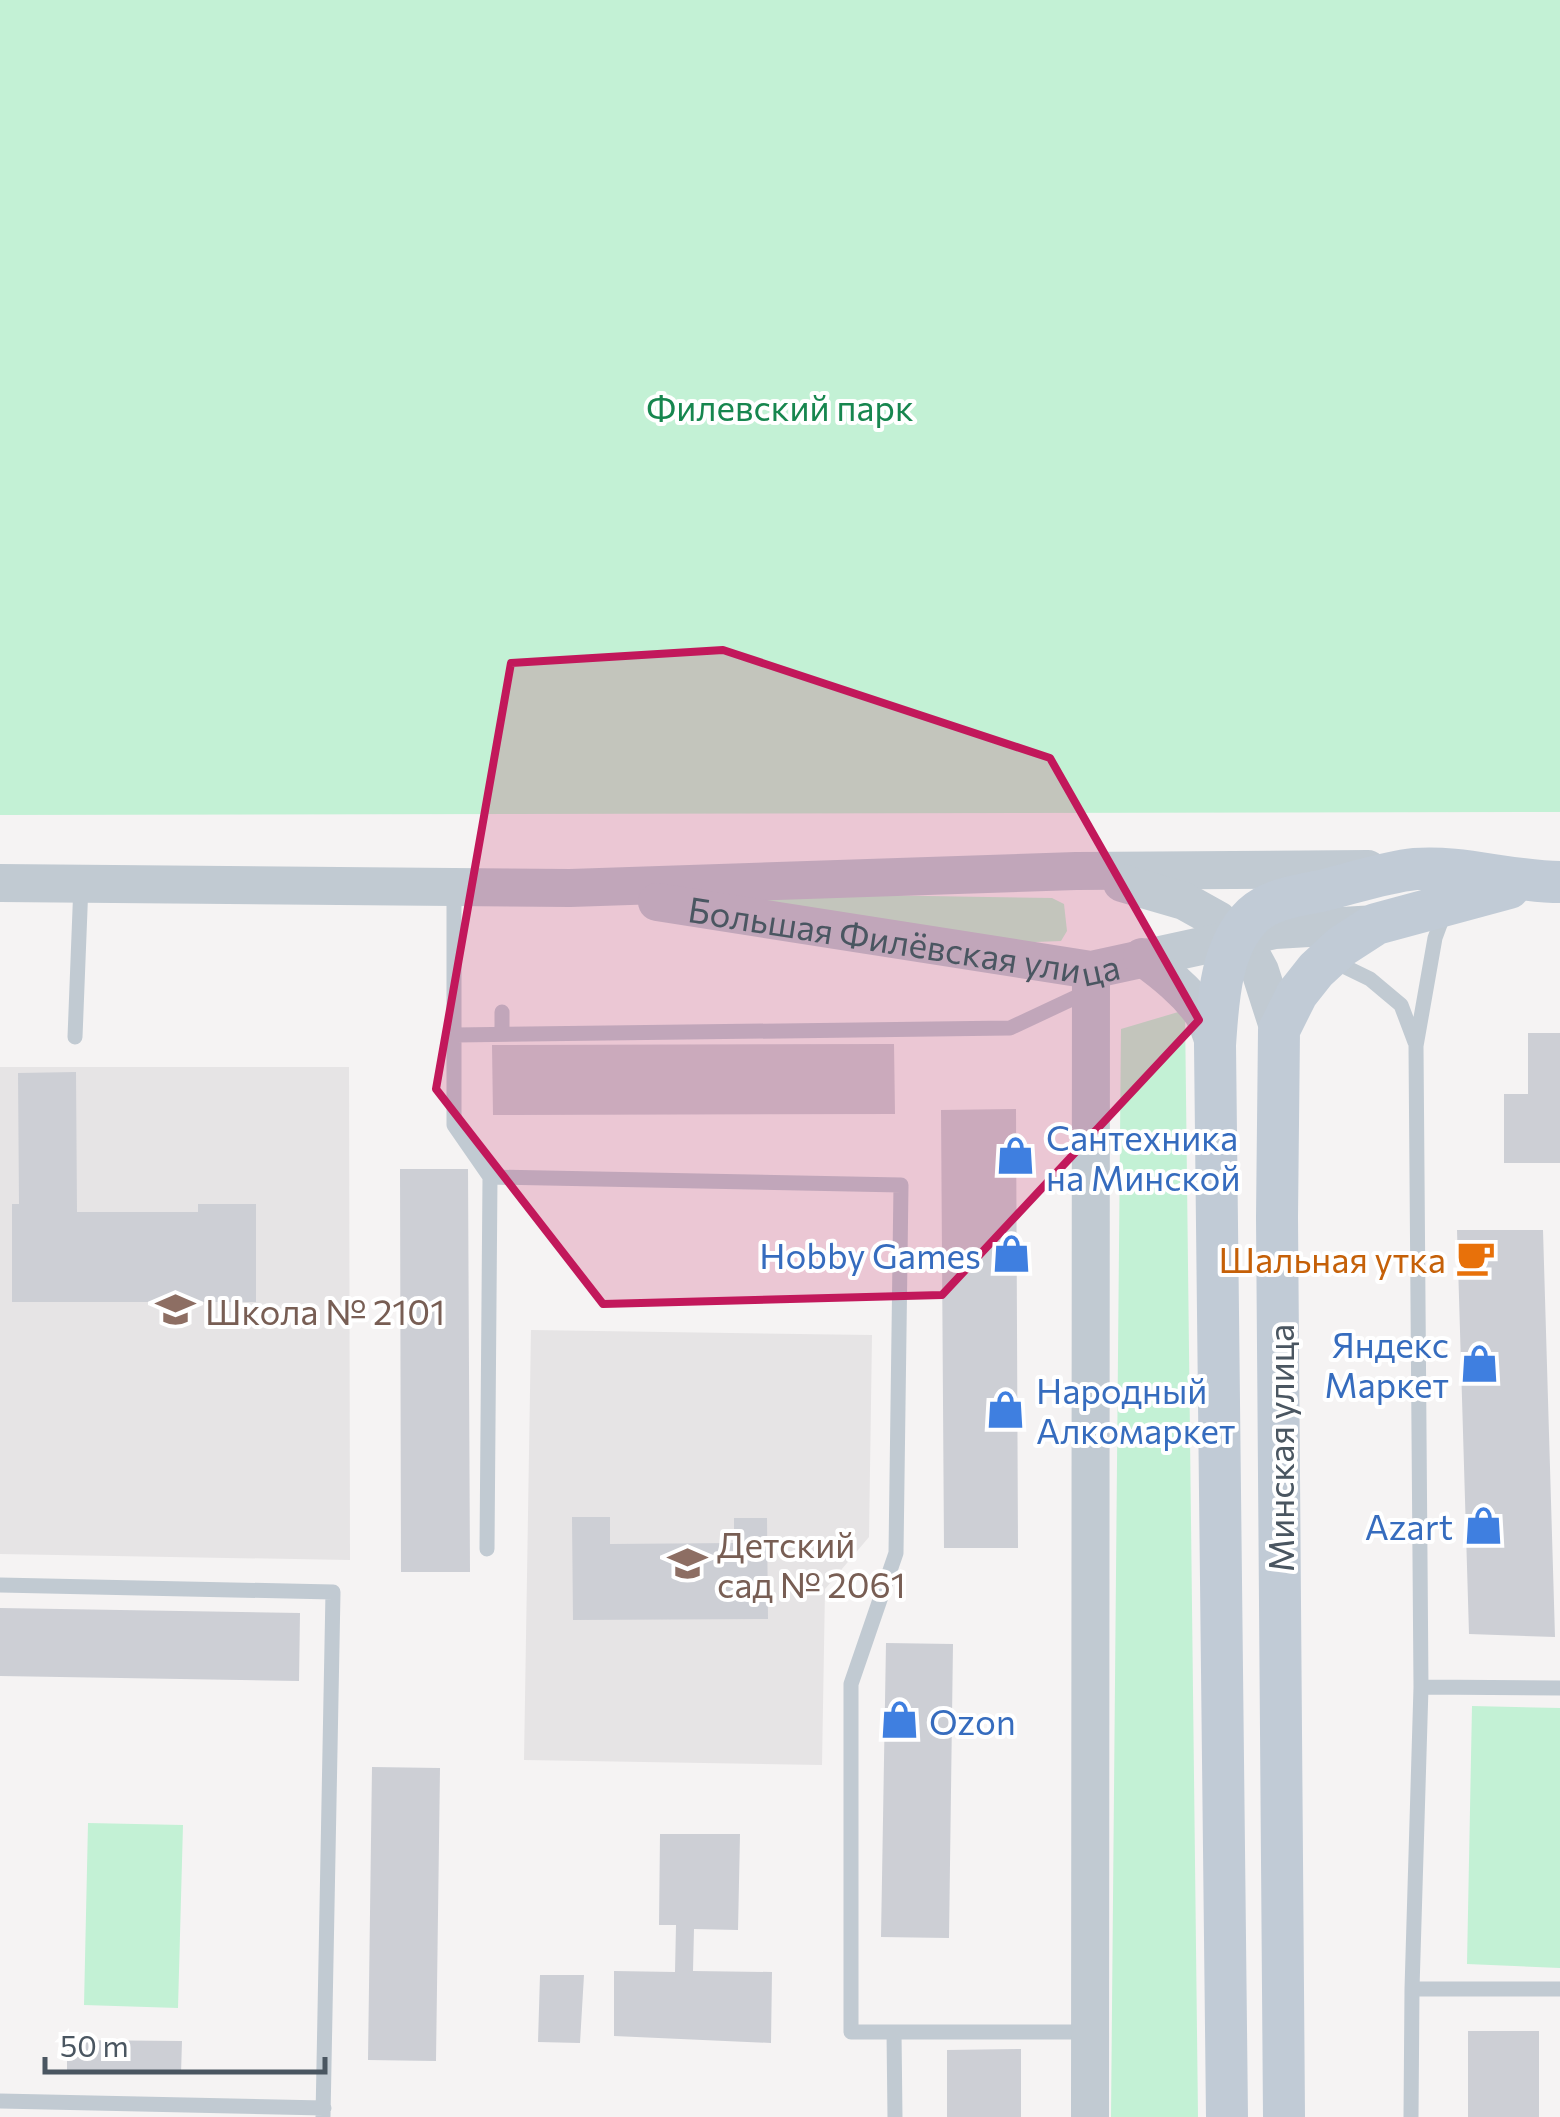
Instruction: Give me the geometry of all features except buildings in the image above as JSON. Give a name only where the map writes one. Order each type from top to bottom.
[{"type":"main road","name":"Большая Филёвская улица","points":[[1415,869],[1547,882]]},
{"type":"main road","name":"Минская улица","points":[[1227,2117],[1215,1044],[1219,993],[1236,938],[1253,915],[1266,906],[1301,894],[1415,869]]},
{"type":"main road","points":[[1278,1030],[1297,994],[1328,959],[1376,924],[1448,903],[1547,882]]},
{"type":"main road","name":"Минская улица","points":[[1278,1030],[1284,2117]]},
{"type":"street","name":"Большая Филёвская улица","points":[[0,883],[570,888],[1076,871],[1415,869]]},
{"type":"street","name":"Большая Филёвская улица","points":[[1076,871],[1184,901],[1218,920],[1252,956],[1278,1030]]},
{"type":"street","name":"Большая Филёвская улица","points":[[570,888],[1091,980],[1142,957],[1275,930],[1376,924]]},
{"type":"street","points":[[1142,957],[1195,1004],[1205,1016],[1215,1044]]},
{"type":"street","points":[[1090,2117],[1091,980]]},
{"type":"lane","points":[[75,1037],[81,884]]},
{"type":"lane","points":[[454,887],[454,1125],[490,1177],[487,1550]]},
{"type":"lane","points":[[1412,2117],[1421,1688],[1416,1046],[1435,938],[1448,903]]},
{"type":"lane","points":[[1328,959],[1370,978],[1401,1005],[1416,1046]]},
{"type":"lane","points":[[456,1034],[1010,1028],[1091,980]]},
{"type":"lane","points":[[502,1012],[502,1034]]},
{"type":"lane","points":[[490,1177],[901,1185],[896,1553],[851,1684],[851,2032],[1090,2032]]},
{"type":"lane","points":[[0,1585],[333,1592],[324,2112],[0,2101]]},
{"type":"lane","points":[[1421,1688],[1560,1688]]},
{"type":"lane","points":[[1412,1989],[1560,1989]]},
{"type":"lane","points":[[894,2032],[895,2117]]},
{"type":"highlighted area","points":[[723,650],[1050,758],[1199,1020],[942,1295],[603,1304],[436,1089],[511,663]]},
{"type":"shaded area","name":"Школа № 2101","points":[[0,1067],[349,1067],[350,1560],[0,1554]]},
{"type":"shaded area","name":"Детский сад № 2061","points":[[531,1330],[872,1335],[869,1537],[825,1589],[822,1765],[524,1760]]},
{"type":"green space","name":"Филевский парк","points":[[0,0],[1560,0],[1560,812],[0,815]]},
{"type":"green space","points":[[751,893],[1052,898],[1064,904],[1067,931],[1061,941],[1012,943],[758,910]]},
{"type":"green space","points":[[1185,1010],[1198,2117],[1111,2117],[1121,1029]]},
{"type":"green space","points":[[1472,1706],[1560,1708],[1560,1968],[1467,1964]]},
{"type":"green space","points":[[88,1823],[183,1825],[178,2008],[84,2005]]},
{"type":"place","name":"Сантехника на Минской","points":[[1016,1156]]},
{"type":"place","name":"Hobby Games","points":[[1011,1254]]},
{"type":"place","name":"Шальная утка","points":[[1476,1258]]},
{"type":"place","name":"Школа № 2101","points":[[175,1310]]},
{"type":"place","name":"Яндекс Маркет","points":[[1479,1363]]},
{"type":"place","name":"Народный Алкомаркет","points":[[1006,1409]]},
{"type":"place","name":"Azart","points":[[1483,1525]]},
{"type":"place","name":"Детский сад № 2061","points":[[687,1563]]},
{"type":"place","name":"Ozon","points":[[899,1720]]}]
